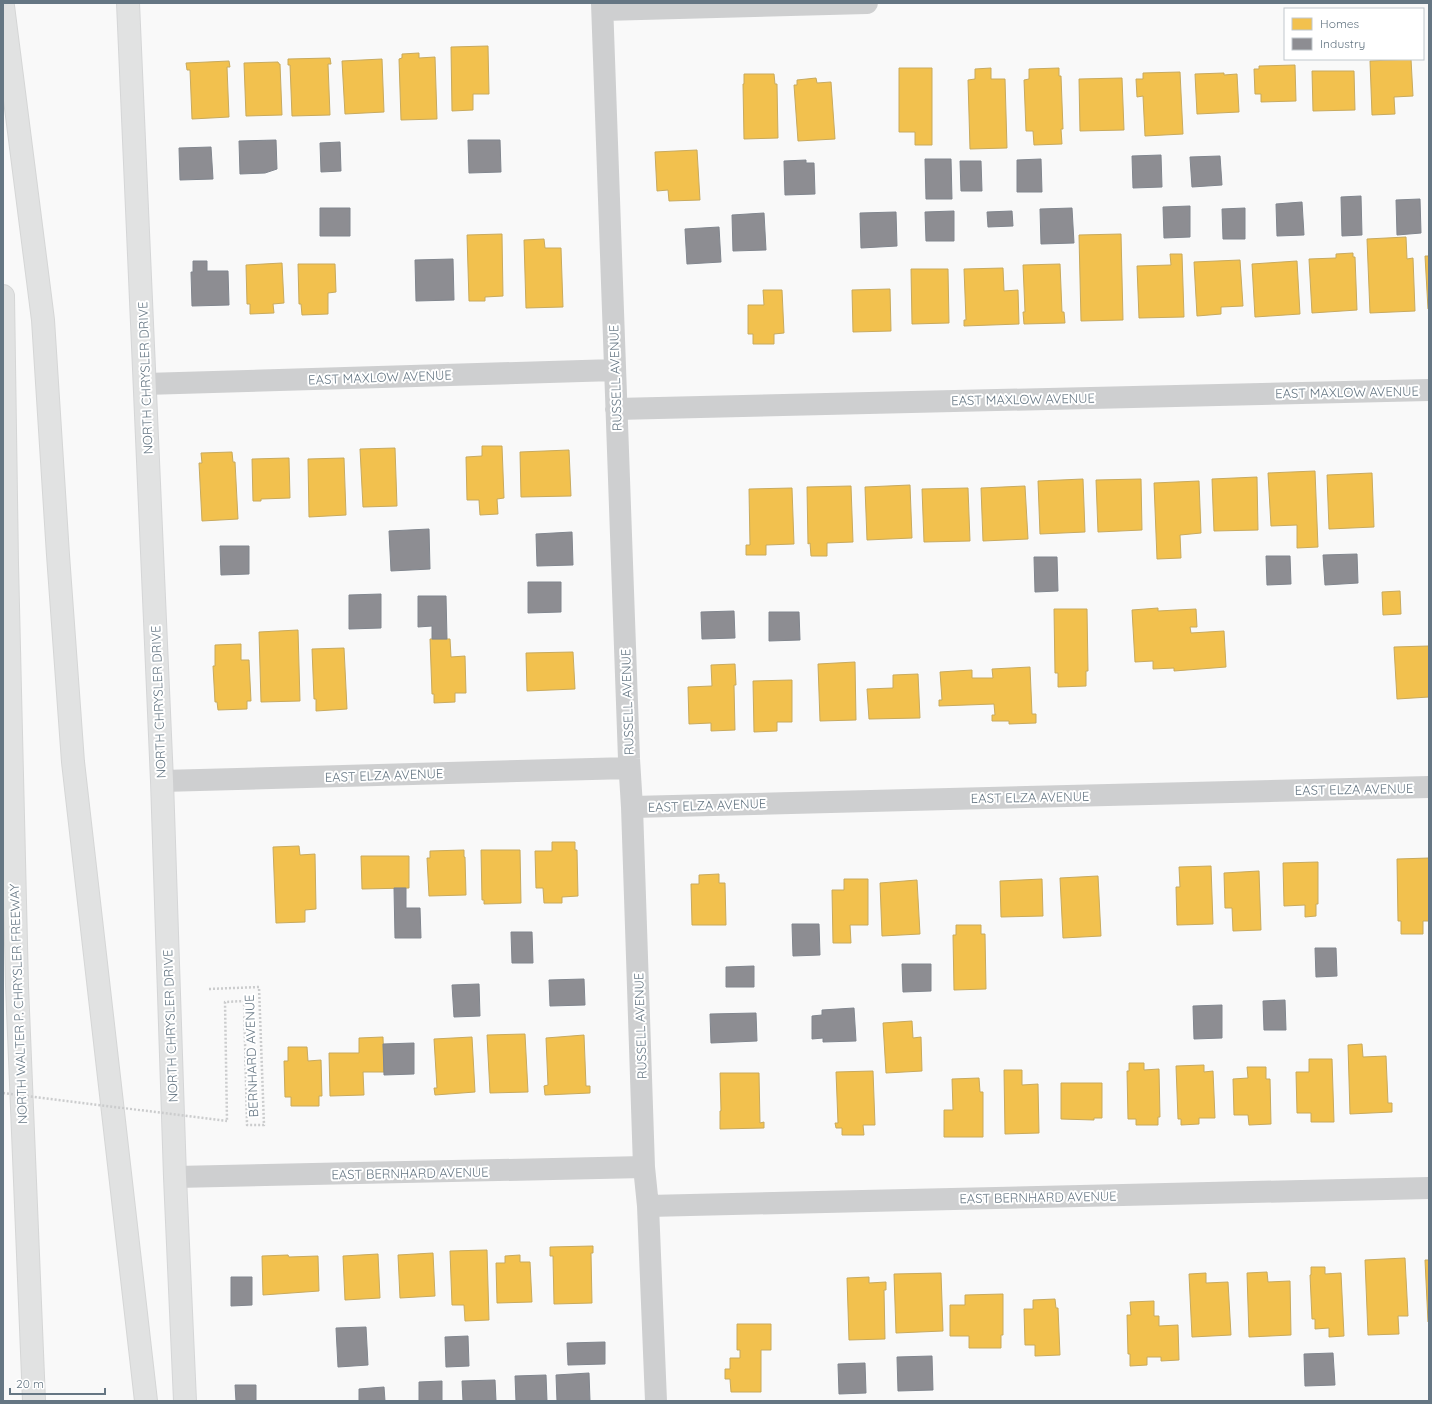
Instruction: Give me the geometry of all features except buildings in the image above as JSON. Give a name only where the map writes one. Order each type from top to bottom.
[{"type":"main road","name":"NORTH CHRYSLER DRIVE","points":[[128,3],[162,781],[175,1177],[185,1401]]},
{"type":"main road","points":[[3,6],[43,320],[73,762],[146,1401]]},
{"type":"main road","name":"NORTH WALTER P. CHRYSLER FREEWAY","points":[[3,296],[7,564],[17,993],[34,1401]]},
{"type":"street","points":[[603,6],[867,3]]},
{"type":"street","name":"RUSSELL AVENUE","points":[[603,6],[616,409],[629,768],[632,807],[644,1167],[648,1206],[656,1401]]},
{"type":"street","name":"EAST MAXLOW AVENUE","points":[[145,384],[615,370]]},
{"type":"street","name":"EAST MAXLOW AVENUE","points":[[616,409],[1429,390]]},
{"type":"street","name":"EAST ELZA AVENUE","points":[[162,781],[629,768]]},
{"type":"street","name":"EAST ELZA AVENUE","points":[[632,807],[1429,787]]},
{"type":"street","name":"EAST BERNHARD AVENUE","points":[[175,1177],[644,1167]]},
{"type":"street","name":"EAST BERNHARD AVENUE","points":[[648,1206],[1429,1188]]},
{"type":"path","name":"BERNHARD AVENUE","points":[[3,1093],[227,1121],[225,1002],[244,1001],[247,1125],[264,1125],[259,988],[209,989]]}]
